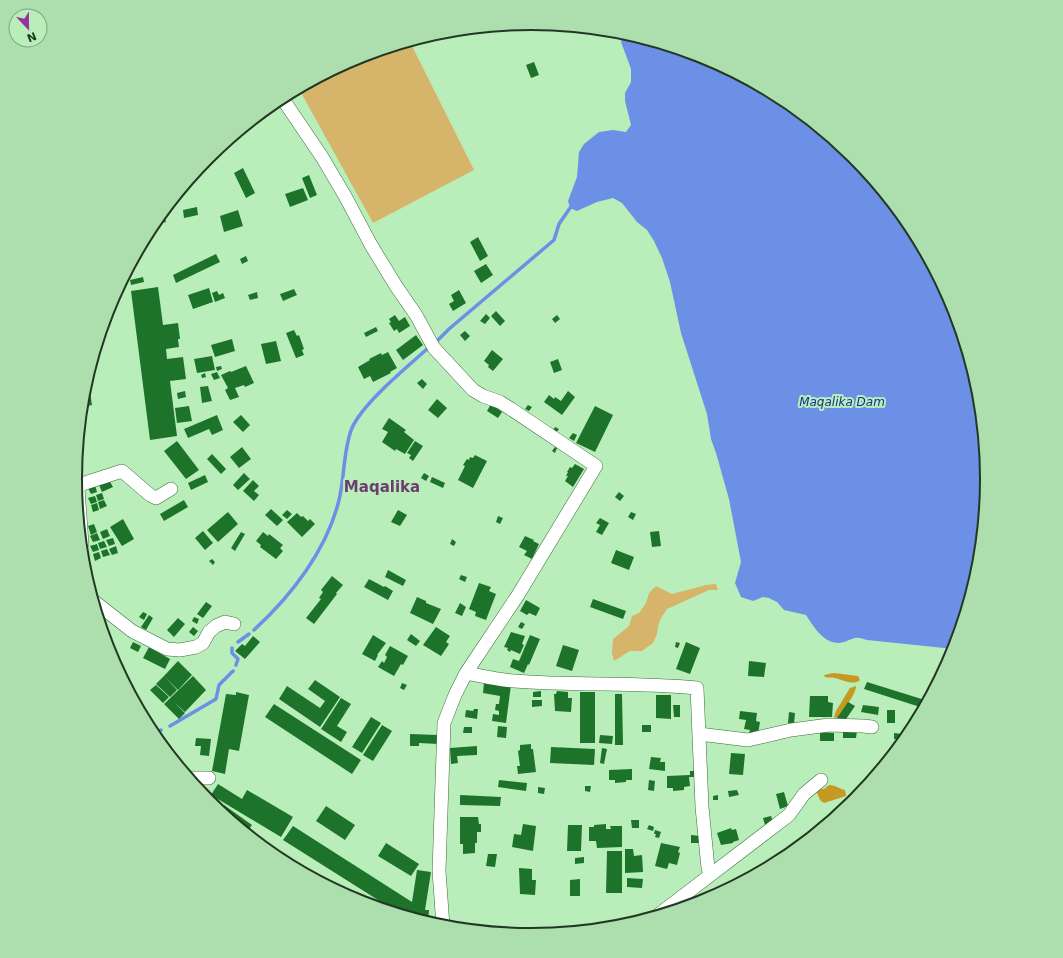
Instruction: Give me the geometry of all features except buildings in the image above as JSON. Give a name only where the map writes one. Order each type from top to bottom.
[{"type":"street","points":[[286,104],[322,157],[371,245],[416,315],[436,352],[473,390],[483,396],[500,402],[596,466],[518,595],[466,673],[455,695],[444,723],[440,871],[443,919]]},
{"type":"street","points":[[82,484],[122,471],[150,495],[156,498],[171,489]]},
{"type":"street","points":[[101,607],[132,631],[167,649],[180,650],[196,647],[203,643],[209,632],[216,626],[224,622],[234,624]]},
{"type":"street","points":[[466,673],[513,681],[697,688],[702,807],[708,868],[710,874]]},
{"type":"street","points":[[699,734],[748,740],[791,730],[822,726],[872,727]]},
{"type":"street","points":[[197,778],[210,778]]},
{"type":"street","points":[[669,906],[789,815],[804,794],[821,780]]},
{"type":"shaded area","points":[[412,46],[474,170],[373,223],[301,94],[333,76],[360,64]]},
{"type":"shaded area","points":[[716,584],[718,590],[709,590],[667,609],[661,618],[653,643],[642,651],[630,651],[614,661],[612,653],[613,639],[629,626],[632,616],[639,613],[646,603],[649,593],[656,586],[672,594],[706,585]]},
{"type":"shaded area","points":[[834,673],[858,676],[860,680],[851,683],[825,677],[824,675]]},
{"type":"shaded area","points":[[856,686],[854,694],[849,702],[837,718],[834,717],[850,688]]},
{"type":"shaded area","points":[[829,785],[845,790],[846,796],[824,803],[820,800],[817,793],[818,789],[824,789]]},
{"type":"water","name":"Maqalika Dam","points":[[622,40],[648,45],[703,64],[756,90],[805,123],[828,141],[849,162],[888,206],[905,230],[934,280],[957,335],[965,363],[977,420],[980,450],[980,508],[977,538],[965,595],[957,623],[947,648],[858,638],[841,643],[833,642],[820,634],[806,615],[784,610],[777,602],[769,598],[763,597],[753,601],[741,597],[735,583],[741,562],[729,499],[711,439],[707,414],[681,333],[670,282],[662,258],[647,230],[637,222],[622,203],[613,198],[597,202],[577,211],[570,208],[568,201],[577,177],[579,152],[584,144],[599,132],[613,130],[626,132],[631,125],[625,101],[625,93],[631,82],[631,69],[621,42]]},
{"type":"waterway","points":[[435,343],[449,329],[554,240],[559,224],[573,206]]},
{"type":"waterway","points":[[254,630],[268,617],[294,587],[317,554],[326,537],[339,500],[349,436],[358,418],[375,397],[427,349]]},
{"type":"waterway","points":[[238,642],[249,634]]},
{"type":"waterway","points":[[232,648],[232,653],[238,659],[236,665]]},
{"type":"waterway","points":[[170,726],[216,699],[219,685],[233,671]]},
{"type":"district","name":"Maqalika","points":[[382,487]]}]
